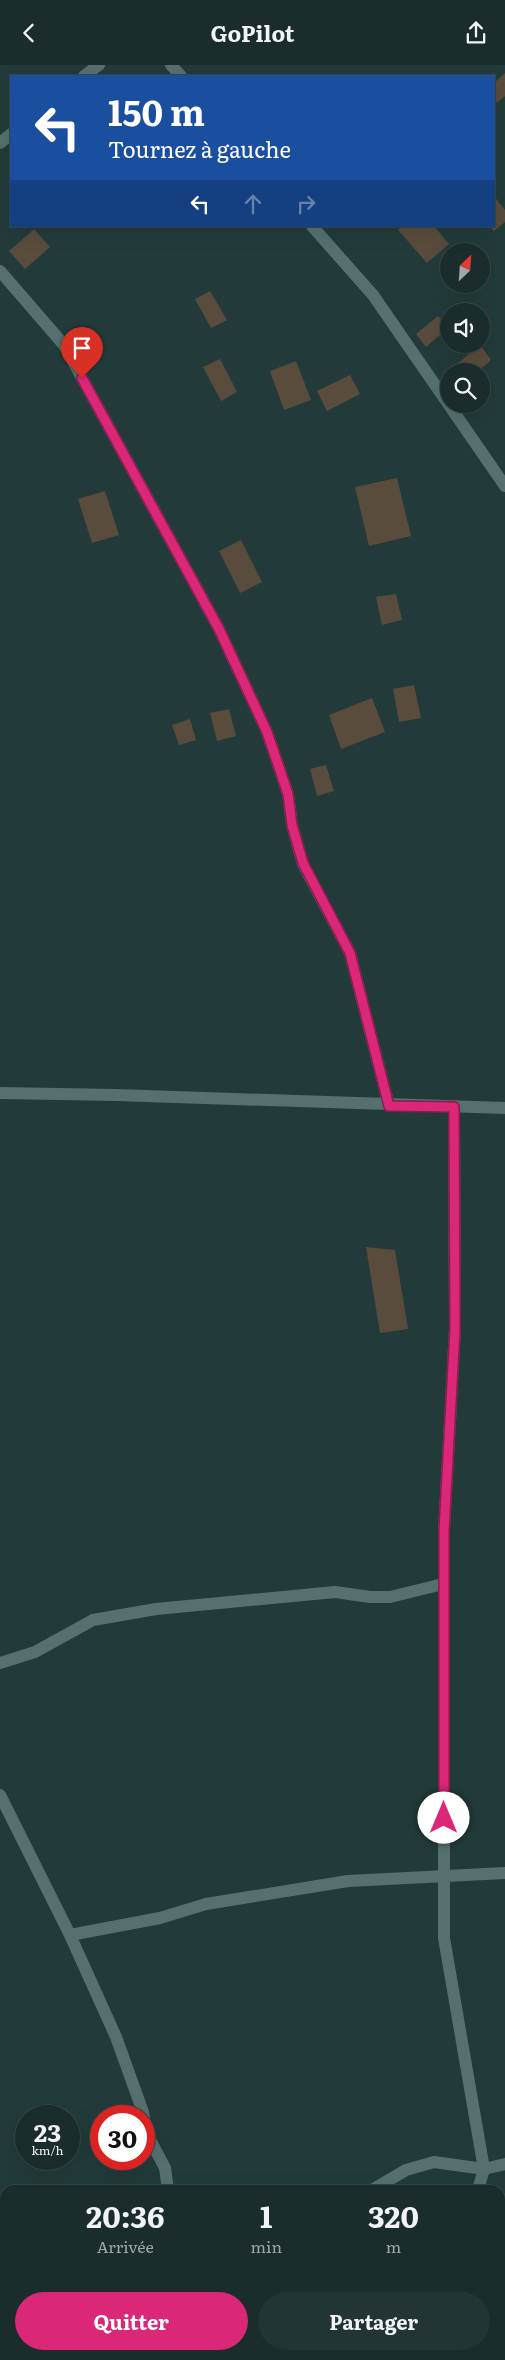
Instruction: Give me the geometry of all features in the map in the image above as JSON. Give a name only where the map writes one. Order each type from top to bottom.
[{"type":"street","points":[[85,75],[98,65]]},
{"type":"street","points":[[171,65],[180,75]]},
{"type":"street","points":[[0,143],[10,135]]},
{"type":"street","points":[[313,227],[372,295],[505,486]]},
{"type":"street","points":[[0,271],[64,345],[219,629],[247,689],[267,732],[288,794],[292,825],[303,863],[350,953],[389,1106]]},
{"type":"street","points":[[0,1093],[505,1108]]},
{"type":"street","points":[[454,1107],[455,1329],[443,1584],[444,1938],[484,2169],[479,2185]]},
{"type":"street","points":[[0,1663],[35,1652],[93,1620],[156,1609],[335,1592],[370,1597],[390,1597],[443,1584]]},
{"type":"street","points":[[0,1795],[70,1935],[116,2037],[122,2059],[143,2112],[146,2133],[165,2168],[167,2185]]},
{"type":"street","points":[[70,1935],[160,1918],[206,1904],[348,1881],[505,1873]]},
{"type":"street","points":[[380,2185],[406,2169],[434,2162],[484,2169],[505,2164]]},
{"type":"building","points":[[505,73],[505,96],[497,103],[495,98],[495,82]]},
{"type":"building","points":[[495,197],[505,210],[505,222],[494,231],[491,227],[495,227]]},
{"type":"building","points":[[401,227],[435,227],[448,243],[440,243],[440,252],[427,263],[398,230]]},
{"type":"building","points":[[34,229],[50,247],[25,269],[9,251]]},
{"type":"building","points":[[210,291],[227,320],[211,328],[195,299]]},
{"type":"building","points":[[438,316],[440,318],[440,335],[426,347],[416,334]]},
{"type":"building","points":[[470,353],[486,353],[491,360],[487,363],[458,363]]},
{"type":"building","points":[[220,359],[237,392],[221,401],[203,367]]},
{"type":"building","points":[[296,361],[311,400],[284,410],[270,371]]},
{"type":"building","points":[[350,375],[360,394],[327,411],[317,391]]},
{"type":"building","points":[[397,478],[411,536],[369,546],[355,487]]},
{"type":"building","points":[[105,491],[119,535],[92,543],[78,499]]},
{"type":"building","points":[[241,540],[262,582],[240,593],[219,551]]},
{"type":"building","points":[[396,594],[402,620],[382,625],[376,597]]},
{"type":"building","points":[[414,685],[421,718],[399,722],[393,689]]},
{"type":"building","points":[[372,698],[385,732],[341,749],[329,715]]},
{"type":"building","points":[[229,709],[236,736],[217,741],[210,713]]},
{"type":"building","points":[[190,719],[196,740],[179,745],[172,725]]},
{"type":"building","points":[[326,765],[334,791],[317,796],[310,769]]},
{"type":"building","points":[[366,1247],[395,1250],[408,1329],[380,1333]]},
{"type":"route","points":[[82,378],[219,629],[267,732],[288,794],[292,825],[303,863],[350,953],[389,1106],[454,1107],[455,1329],[444,1531],[444,1818]]}]
